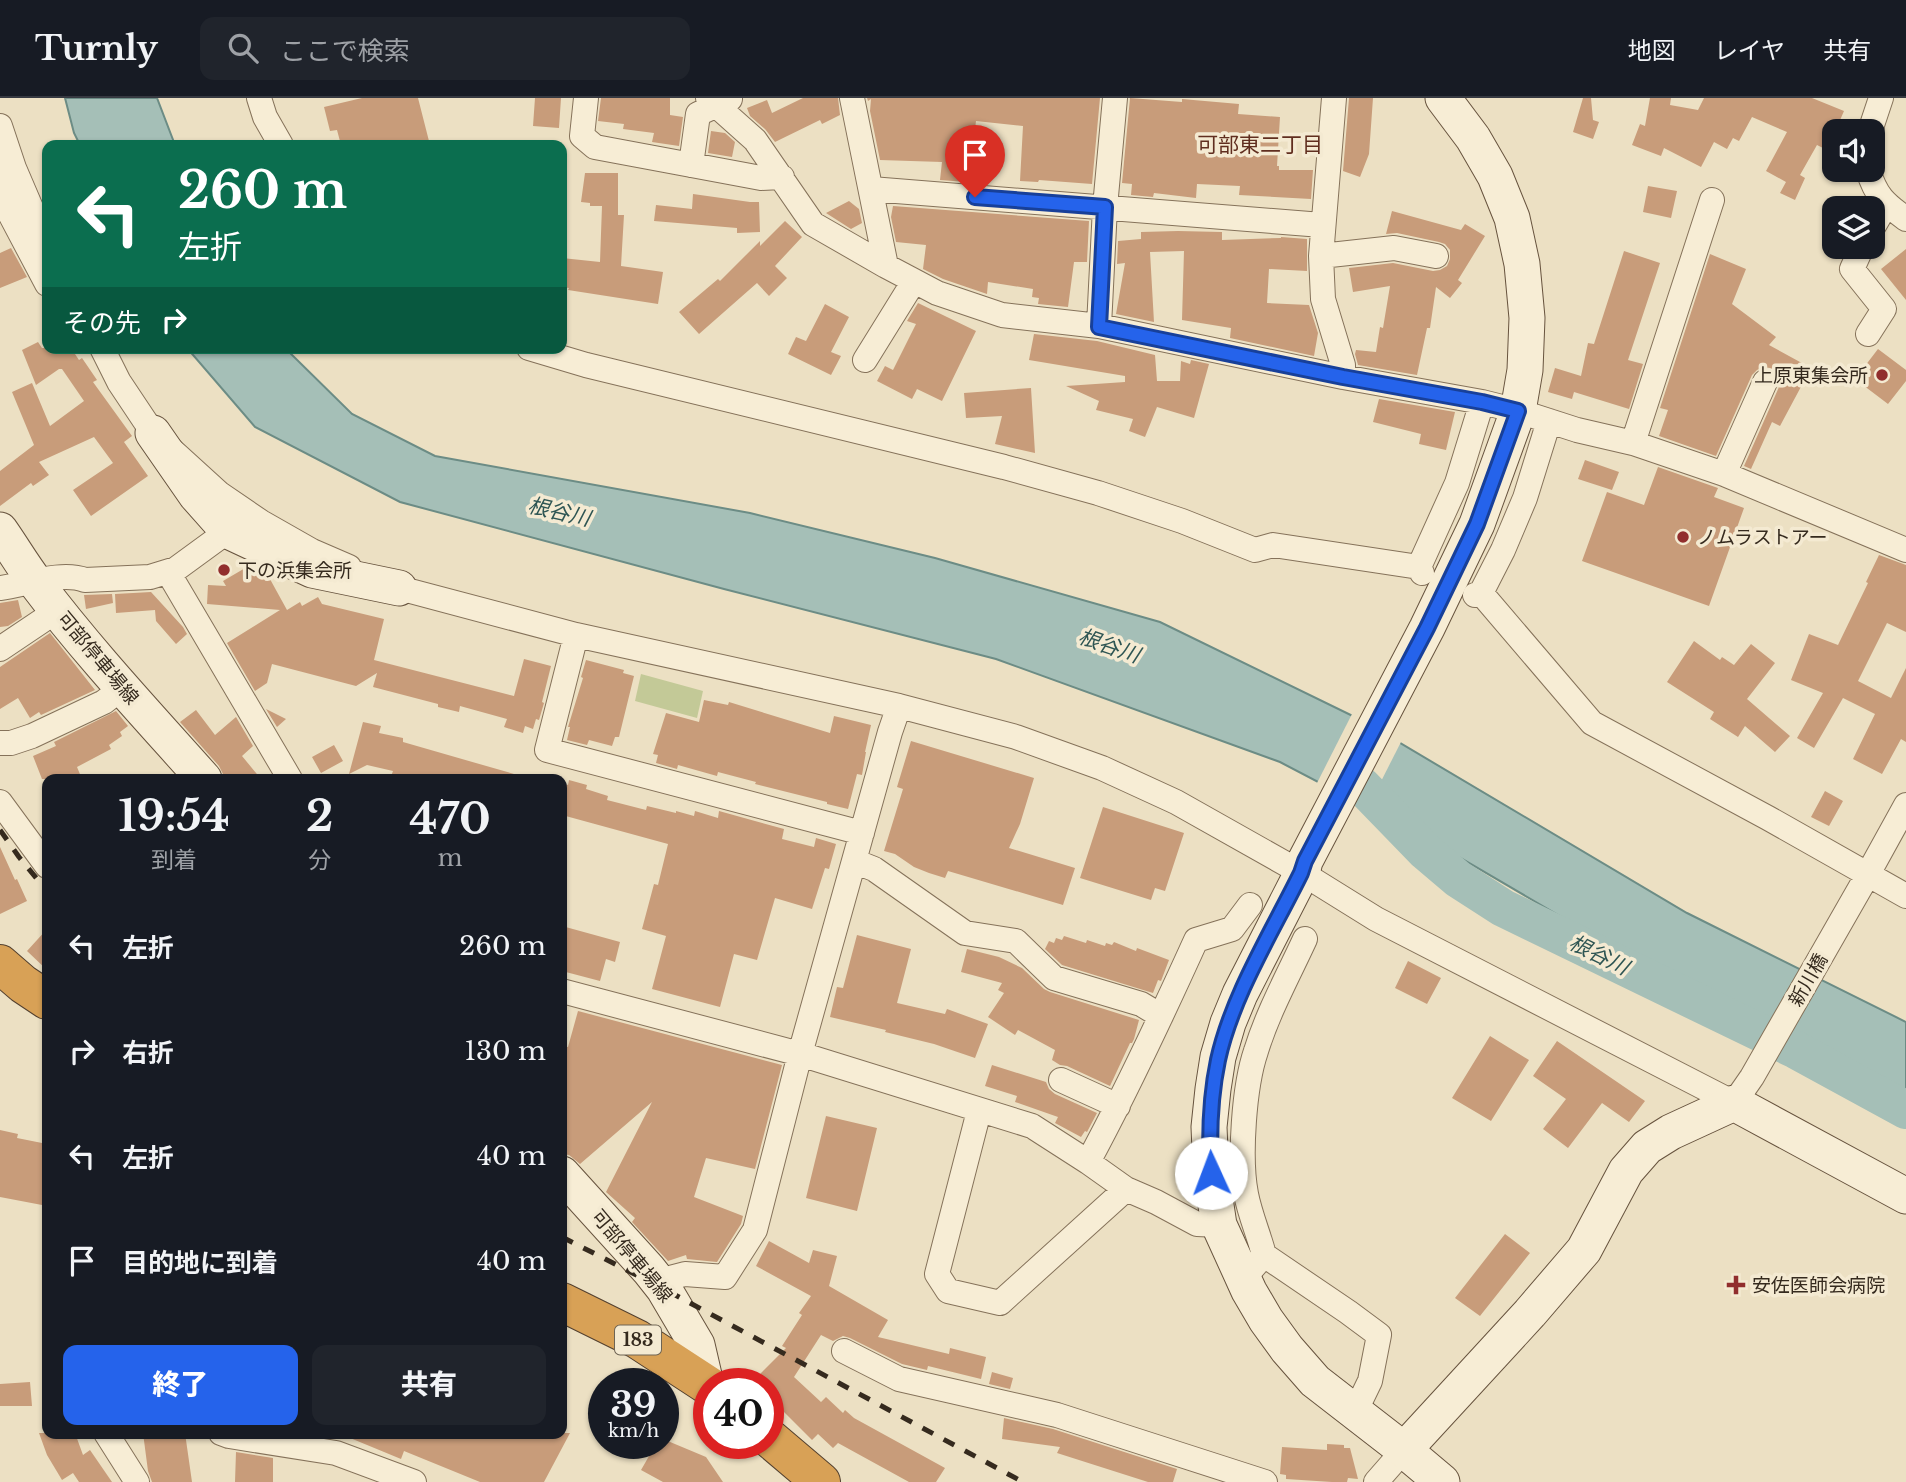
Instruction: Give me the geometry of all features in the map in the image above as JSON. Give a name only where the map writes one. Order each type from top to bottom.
[{"type":"highway","points":[[0,964],[42,997]]},
{"type":"highway","name":"183","points":[[567,1304],[637,1339],[693,1376]]},
{"type":"highway","points":[[784,1451],[821,1482]]},
{"type":"street","points":[[259,98],[265,117],[278,140]]},
{"type":"street","points":[[586,98],[582,136],[595,147],[761,178],[782,177]]},
{"type":"street","points":[[852,98],[886,266]]},
{"type":"street","points":[[1099,327],[1105,207],[1115,98]]},
{"type":"street","points":[[1334,98],[1321,256],[1323,299],[1343,365],[1343,377]]},
{"type":"street","points":[[1443,98],[1473,138],[1495,176],[1512,218],[1522,264],[1527,318],[1525,370],[1533,416],[1525,498],[1503,550],[1478,594],[1592,723],[1866,879],[1906,896]]},
{"type":"street","points":[[1874,119],[1881,98]]},
{"type":"street","points":[[691,165],[698,114],[718,100],[755,140],[813,225],[937,293],[1002,315],[1099,327],[1343,377],[1482,402],[1577,430],[1633,443],[1724,474],[1906,550]]},
{"type":"street","points":[[0,126],[14,168],[42,233]]},
{"type":"street","points":[[0,172],[9,212],[42,275]]},
{"type":"street","points":[[1872,182],[1896,212]]},
{"type":"street","points":[[871,189],[1322,225]]},
{"type":"street","points":[[1633,443],[1712,200]]},
{"type":"street","points":[[1321,256],[1394,248],[1436,256]]},
{"type":"street","points":[[1857,259],[1852,269],[1884,309],[1868,334]]},
{"type":"street","points":[[865,360],[914,281]]},
{"type":"street","points":[[96,354],[119,382],[196,495],[228,531],[312,570],[399,588],[576,635],[899,706],[1016,737],[1102,768],[1176,802],[1681,1062],[1743,1090],[1906,1196]]},
{"type":"street","points":[[105,354],[119,382]]},
{"type":"street","points":[[549,354],[1031,474],[1182,521],[1255,550],[1273,545],[1421,570],[1457,484],[1482,402]]},
{"type":"street","points":[[1724,474],[1765,383]]},
{"type":"street","points":[[1355,1412],[1370,1381],[1379,1335],[1348,1312],[1253,1267],[1219,1225],[1211,1173],[1209,1126],[1218,1057],[1240,994],[1533,416]]},
{"type":"street","points":[[153,433],[220,494],[261,522],[312,551],[399,588]]},
{"type":"street","name":"可部停車場線","points":[[0,530],[48,598],[122,688],[199,774]]},
{"type":"street","points":[[0,649],[48,598],[85,580],[150,577],[176,569],[228,531]]},
{"type":"street","points":[[167,572],[287,774]]},
{"type":"street","points":[[0,588],[22,585],[48,598]]},
{"type":"street","points":[[576,635],[547,750],[862,833]]},
{"type":"street","points":[[0,743],[11,743],[32,736],[104,702],[122,688]]},
{"type":"street","points":[[658,1281],[685,1274],[725,1277],[754,1230],[800,1054],[899,706]]},
{"type":"street","points":[[0,802],[42,859]]},
{"type":"street","name":"新川橋","points":[[1743,1090],[1906,805]]},
{"type":"street","points":[[854,862],[874,869],[965,933],[1016,941],[1054,978],[1141,1004],[1161,1016]]},
{"type":"street","points":[[1088,1162],[1118,1106],[1196,940],[1232,929],[1250,905]]},
{"type":"street","points":[[1305,939],[1255,1053],[1246,1099],[1243,1146],[1245,1193],[1253,1267],[1266,1320],[1315,1381],[1442,1482]]},
{"type":"street","points":[[567,992],[800,1054],[1032,1126],[1126,1189],[1197,1224],[1219,1225]]},
{"type":"street","points":[[1061,1080],[1118,1106]]},
{"type":"street","points":[[1377,1482],[1584,1250],[1626,1171],[1647,1147],[1743,1090]]},
{"type":"street","points":[[979,1111],[937,1274],[948,1291],[1000,1303],[1126,1189]]},
{"type":"street","name":"可部停車場線","points":[[567,1180],[658,1281],[697,1345],[703,1368]]},
{"type":"street","points":[[844,1351],[899,1379],[1057,1415],[1265,1482]]},
{"type":"street","points":[[110,1439],[137,1482]]},
{"type":"street","points":[[248,1439],[337,1453],[414,1482]]},
{"type":"green space","points":[[641,674],[703,691],[697,718],[635,701]]},
{"type":"water","points":[[65,98],[157,98],[173,140],[78,140]]},
{"type":"water","points":[[192,354],[291,354],[352,414],[435,456],[750,513],[935,558],[1160,622],[1363,721],[1687,913],[1906,1022],[1906,1101],[1637,961],[1433,842],[1280,762],[996,659],[400,502],[255,427]]},
{"type":"pier","points":[[1353,712],[1402,740],[1366,811],[1316,785]]},
{"type":"building","points":[[362,98],[418,98],[429,140],[340,140],[337,130],[330,131],[324,107]]},
{"type":"building","points":[[535,98],[561,98],[559,128],[533,126]]},
{"type":"building","points":[[601,98],[670,98],[670,115],[683,117],[679,146],[652,142],[654,133],[623,129],[624,124],[598,121]]},
{"type":"building","points":[[803,98],[838,98],[840,115],[822,124],[820,120],[775,142],[750,116],[747,108],[767,100],[772,113]]},
{"type":"building","points":[[867,98],[1100,98],[1092,184],[1020,181],[1023,126],[976,121],[971,161],[981,162],[979,183],[940,180],[942,162],[880,160],[870,111],[871,99],[868,101]]},
{"type":"building","points":[[1130,98],[1239,104],[1238,114],[1280,117],[1277,166],[1279,170],[1313,170],[1311,199],[1239,195],[1240,186],[1197,184],[1196,198],[1154,193],[1153,197],[1131,195],[1132,184],[1122,183]]},
{"type":"building","points":[[1349,98],[1373,98],[1369,154],[1360,177],[1343,171]]},
{"type":"building","points":[[1583,98],[1591,98],[1593,120],[1599,122],[1593,139],[1573,132]]},
{"type":"building","points":[[1650,98],[1671,98],[1670,105],[1698,110],[1704,98],[1812,98],[1844,111],[1841,119],[1822,119],[1822,148],[1817,145],[1800,175],[1805,178],[1795,200],[1780,193],[1786,182],[1766,171],[1787,132],[1752,117],[1739,141],[1733,138],[1727,149],[1714,142],[1701,167],[1664,148],[1661,156],[1632,145],[1640,124],[1645,126]]},
{"type":"building","points":[[711,131],[725,133],[735,142],[732,157],[708,153]]},
{"type":"building","points":[[585,173],[618,173],[618,215],[624,215],[621,266],[663,272],[658,304],[568,290],[567,259],[600,262],[602,206],[590,206],[590,203],[581,202]]},
{"type":"building","points":[[1648,186],[1677,191],[1671,218],[1643,212]]},
{"type":"building","points":[[693,194],[759,202],[760,232],[737,233],[737,228],[654,221],[656,205],[692,209]]},
{"type":"building","points":[[849,201],[859,209],[862,223],[851,229],[826,213]]},
{"type":"building","points":[[893,206],[1089,221],[1087,262],[1074,262],[1068,307],[1038,304],[1039,298],[1032,297],[1033,289],[988,282],[987,294],[923,269],[926,245],[896,242],[891,217]]},
{"type":"building","points":[[1392,211],[1461,230],[1465,224],[1485,236],[1458,280],[1462,283],[1450,298],[1436,287],[1430,328],[1427,328],[1417,375],[1358,365],[1355,354],[1356,350],[1376,352],[1390,286],[1353,292],[1349,268],[1393,263],[1433,271],[1447,266],[1450,259],[1450,250],[1445,244],[1397,233],[1386,234]]},
{"type":"building","points":[[785,221],[802,237],[775,266],[787,278],[769,296],[757,283],[699,334],[679,312],[718,279],[720,281],[760,241],[760,246]]},
{"type":"building","points":[[1141,232],[1222,232],[1222,240],[1281,237],[1307,239],[1307,271],[1269,269],[1267,303],[1309,305],[1318,333],[1314,356],[1230,338],[1231,328],[1182,320],[1184,251],[1150,252],[1154,322],[1116,314],[1125,263],[1117,264],[1118,241],[1141,239]]},
{"type":"building","points":[[11,248],[27,277],[0,288],[0,253]]},
{"type":"building","points":[[1906,249],[1906,300],[1881,269]]},
{"type":"building","points":[[1624,251],[1660,263],[1628,360],[1643,364],[1629,409],[1574,392],[1572,399],[1548,392],[1555,368],[1581,376],[1588,343],[1594,344]]},
{"type":"building","points":[[1710,254],[1746,269],[1732,304],[1776,337],[1769,345],[1811,368],[1780,426],[1772,422],[1751,469],[1744,466],[1779,387],[1780,380],[1770,368],[1763,367],[1752,375],[1716,456],[1659,436],[1668,410],[1660,408]]},
{"type":"building","points":[[918,303],[976,331],[942,401],[917,389],[912,399],[877,381],[885,366],[893,370],[916,324],[907,321]]},
{"type":"building","points":[[825,304],[849,317],[831,352],[841,356],[831,375],[788,354],[796,337],[806,341]]},
{"type":"building","points":[[1034,334],[1097,341],[1155,355],[1157,381],[1180,381],[1181,361],[1209,364],[1194,418],[1157,407],[1145,437],[1129,431],[1133,419],[1096,410],[1099,401],[1066,386],[1125,382],[1125,376],[1029,360]]},
{"type":"building","points":[[38,342],[42,354],[75,354],[79,360],[82,358],[97,380],[93,382],[132,436],[124,442],[148,476],[91,516],[73,490],[113,463],[94,437],[39,462],[49,475],[33,486],[31,483],[0,506],[0,471],[34,445],[12,392],[32,383],[50,426],[84,401],[62,369],[36,385],[22,350]]},
{"type":"building","name":"上原東集会所","points":[[1878,349],[1906,370],[1906,381],[1888,404],[1855,379]]},
{"type":"building","points":[[1031,388],[1035,453],[995,444],[1002,416],[966,418],[964,393]]},
{"type":"building","points":[[1379,399],[1455,412],[1446,450],[1419,444],[1421,434],[1373,422]]},
{"type":"building","points":[[1585,460],[1619,472],[1612,490],[1578,479]]},
{"type":"building","points":[[1658,467],[1718,488],[1714,497],[1744,508],[1709,606],[1582,561],[1607,492],[1644,505]]},
{"type":"building","points":[[1879,555],[1906,565],[1906,632],[1887,623],[1858,681],[1891,698],[1906,668],[1906,742],[1901,739],[1882,774],[1853,759],[1875,714],[1843,698],[1814,748],[1797,738],[1823,693],[1791,680],[1809,634],[1838,645]]},
{"type":"building","points":[[252,564],[255,569],[258,567],[265,570],[287,610],[300,602],[302,606],[318,597],[322,604],[384,619],[374,660],[514,696],[524,659],[551,666],[539,720],[536,719],[533,729],[525,726],[523,733],[504,727],[507,719],[460,706],[459,712],[438,707],[438,704],[373,687],[377,673],[356,686],[272,664],[267,683],[255,691],[227,643],[280,610],[207,604],[208,585],[226,586],[223,581]]},
{"type":"building","points":[[151,592],[187,634],[176,644],[156,621],[155,610],[116,613],[115,594]]},
{"type":"building","points":[[112,594],[113,603],[86,609],[84,595]]},
{"type":"building","points":[[18,600],[22,617],[8,626],[0,627],[0,603]]},
{"type":"building","points":[[50,633],[95,690],[30,718],[18,698],[0,709],[0,667]]},
{"type":"building","points":[[1694,641],[1720,660],[1722,657],[1734,665],[1751,644],[1775,663],[1747,699],[1790,736],[1775,752],[1745,726],[1738,737],[1710,719],[1714,712],[1667,682]]},
{"type":"building","points":[[586,660],[624,670],[623,673],[634,676],[619,737],[615,737],[612,746],[589,740],[587,745],[567,740]]},
{"type":"building","points":[[704,700],[728,705],[729,702],[830,733],[834,716],[871,725],[862,775],[857,774],[848,809],[718,772],[717,776],[678,765],[677,769],[656,763],[658,755],[653,754],[666,713],[699,722]]},
{"type":"building","points":[[266,709],[286,719],[277,727]]},
{"type":"building","points":[[196,710],[215,735],[236,717],[253,746],[242,756],[257,774],[223,774],[180,722]]},
{"type":"building","points":[[116,711],[128,726],[120,732],[122,736],[109,745],[111,749],[77,767],[80,774],[42,774],[42,779],[33,756],[56,746],[54,742]]},
{"type":"building","points":[[363,722],[381,726],[379,733],[403,738],[403,742],[514,774],[392,774],[393,771],[367,765],[349,774]]},
{"type":"building","points":[[911,741],[1034,778],[1020,824],[1009,848],[1075,868],[1063,905],[948,871],[945,878],[914,867],[895,854],[884,851],[903,789],[897,787]]},
{"type":"building","points":[[334,745],[343,761],[321,773],[312,757]]},
{"type":"building","points":[[569,780],[587,785],[586,789],[608,796],[607,800],[646,810],[647,806],[694,816],[695,811],[718,818],[719,811],[784,829],[782,839],[814,847],[816,838],[836,844],[812,909],[775,898],[757,960],[734,954],[720,1007],[652,989],[666,936],[642,929],[654,884],[658,885],[668,844],[567,816]]},
{"type":"building","points":[[1825,791],[1843,801],[1829,826],[1811,817]]},
{"type":"building","points":[[1103,807],[1184,833],[1165,891],[1155,888],[1151,900],[1080,878]]},
{"type":"building","points":[[0,847],[27,901],[0,914]]},
{"type":"building","points":[[567,927],[620,942],[615,962],[606,959],[600,981],[567,972]]},
{"type":"building","points":[[42,934],[42,965],[27,951]]},
{"type":"building","points":[[857,935],[911,949],[897,1003],[945,1014],[947,1009],[988,1024],[975,1058],[885,1032],[886,1030],[830,1017],[837,987],[843,988]]},
{"type":"building","points":[[1064,936],[1105,946],[1106,943],[1112,945],[1114,942],[1169,960],[1153,993],[1062,965],[1045,949],[1049,941],[1054,943],[1056,938],[1062,940]]},
{"type":"building","points":[[967,949],[999,957],[1022,968],[1050,992],[1139,1020],[1134,1039],[1110,1086],[1060,1065],[1052,1060],[1055,1050],[1018,1030],[1015,1035],[988,1017],[1004,993],[998,990],[1002,983],[961,972]]},
{"type":"building","points":[[1408,961],[1441,978],[1427,1004],[1395,988]]},
{"type":"building","points":[[578,1011],[782,1065],[755,1169],[706,1158],[694,1197],[743,1216],[741,1224],[717,1262],[687,1259],[686,1255],[668,1261],[632,1222],[635,1218],[606,1192],[652,1102],[580,1164],[567,1155],[568,1047]]},
{"type":"building","points":[[1490,1036],[1529,1060],[1491,1121],[1452,1098]]},
{"type":"building","points":[[1557,1041],[1645,1101],[1629,1122],[1602,1103],[1568,1148],[1543,1129],[1566,1099],[1533,1076]]},
{"type":"building","points":[[992,1065],[1046,1082],[1055,1094],[1097,1113],[1087,1132],[1081,1137],[1055,1123],[1058,1117],[1015,1102],[1017,1096],[985,1086]]},
{"type":"building","points":[[826,1116],[877,1128],[857,1211],[806,1198]]},
{"type":"building","points":[[0,1130],[18,1134],[17,1138],[42,1143],[42,1205],[0,1197]]},
{"type":"building","points":[[1505,1234],[1530,1253],[1480,1316],[1455,1298]]},
{"type":"building","points":[[769,1241],[809,1263],[813,1250],[837,1256],[829,1286],[888,1320],[878,1337],[949,1354],[950,1348],[986,1357],[981,1379],[928,1366],[927,1370],[902,1364],[850,1338],[843,1336],[833,1341],[821,1335],[794,1377],[821,1402],[826,1397],[843,1413],[845,1410],[854,1418],[945,1468],[936,1482],[909,1482],[838,1443],[833,1448],[818,1434],[812,1440],[784,1412],[784,1368],[766,1368],[786,1348],[782,1346],[811,1296],[756,1266]]},
{"type":"building","points":[[992,1372],[1013,1378],[1010,1389],[989,1384]]},
{"type":"building","points":[[30,1382],[32,1406],[0,1406],[0,1384]]},
{"type":"building","points":[[1004,1418],[1053,1429],[1177,1469],[1173,1482],[1148,1482],[1057,1453],[1060,1447],[1002,1439]]},
{"type":"building","points":[[39,1433],[42,1433],[42,1439],[77,1439],[83,1455],[90,1450],[112,1482],[79,1482],[73,1473],[62,1480],[47,1455]]},
{"type":"building","points":[[144,1439],[186,1439],[192,1482],[152,1482]]},
{"type":"building","points":[[353,1439],[567,1439],[544,1482],[480,1482],[404,1451],[401,1459]]},
{"type":"building","points":[[1327,1444],[1350,1448],[1358,1479],[1348,1478],[1347,1482],[1332,1482],[1286,1479],[1286,1475],[1280,1474],[1282,1447],[1327,1450]]},
{"type":"building","points":[[679,1446],[693,1452],[693,1459],[707,1459],[723,1482],[663,1482],[641,1470],[647,1459],[679,1459]]},
{"type":"building","points":[[236,1452],[273,1458],[273,1482],[235,1482]]},
{"type":"waterway","name":"根谷川","points":[[1362,786],[1425,851],[1458,879],[1503,908],[1796,1050],[1906,1110]]},
{"type":"railway","points":[[0,830],[42,885]]},
{"type":"railway","points":[[567,1240],[1023,1482]]},
{"type":"place","name":"上原東集会所","points":[[1882,375]]},
{"type":"place","name":"ノムラストアー","points":[[1683,537]]},
{"type":"place","name":"下の浜集会所","points":[[224,570]]},
{"type":"place","name":"安佐医師会病院","points":[[1736,1285]]},
{"type":"district","name":"可部東二丁目","points":[[1260,145]]},
{"type":"route","points":[[975,197],[1105,207],[1099,327],[1518,411],[1477,524],[1427,628],[1305,861],[1228,1023],[1213,1088],[1209,1126],[1211,1173]]}]
